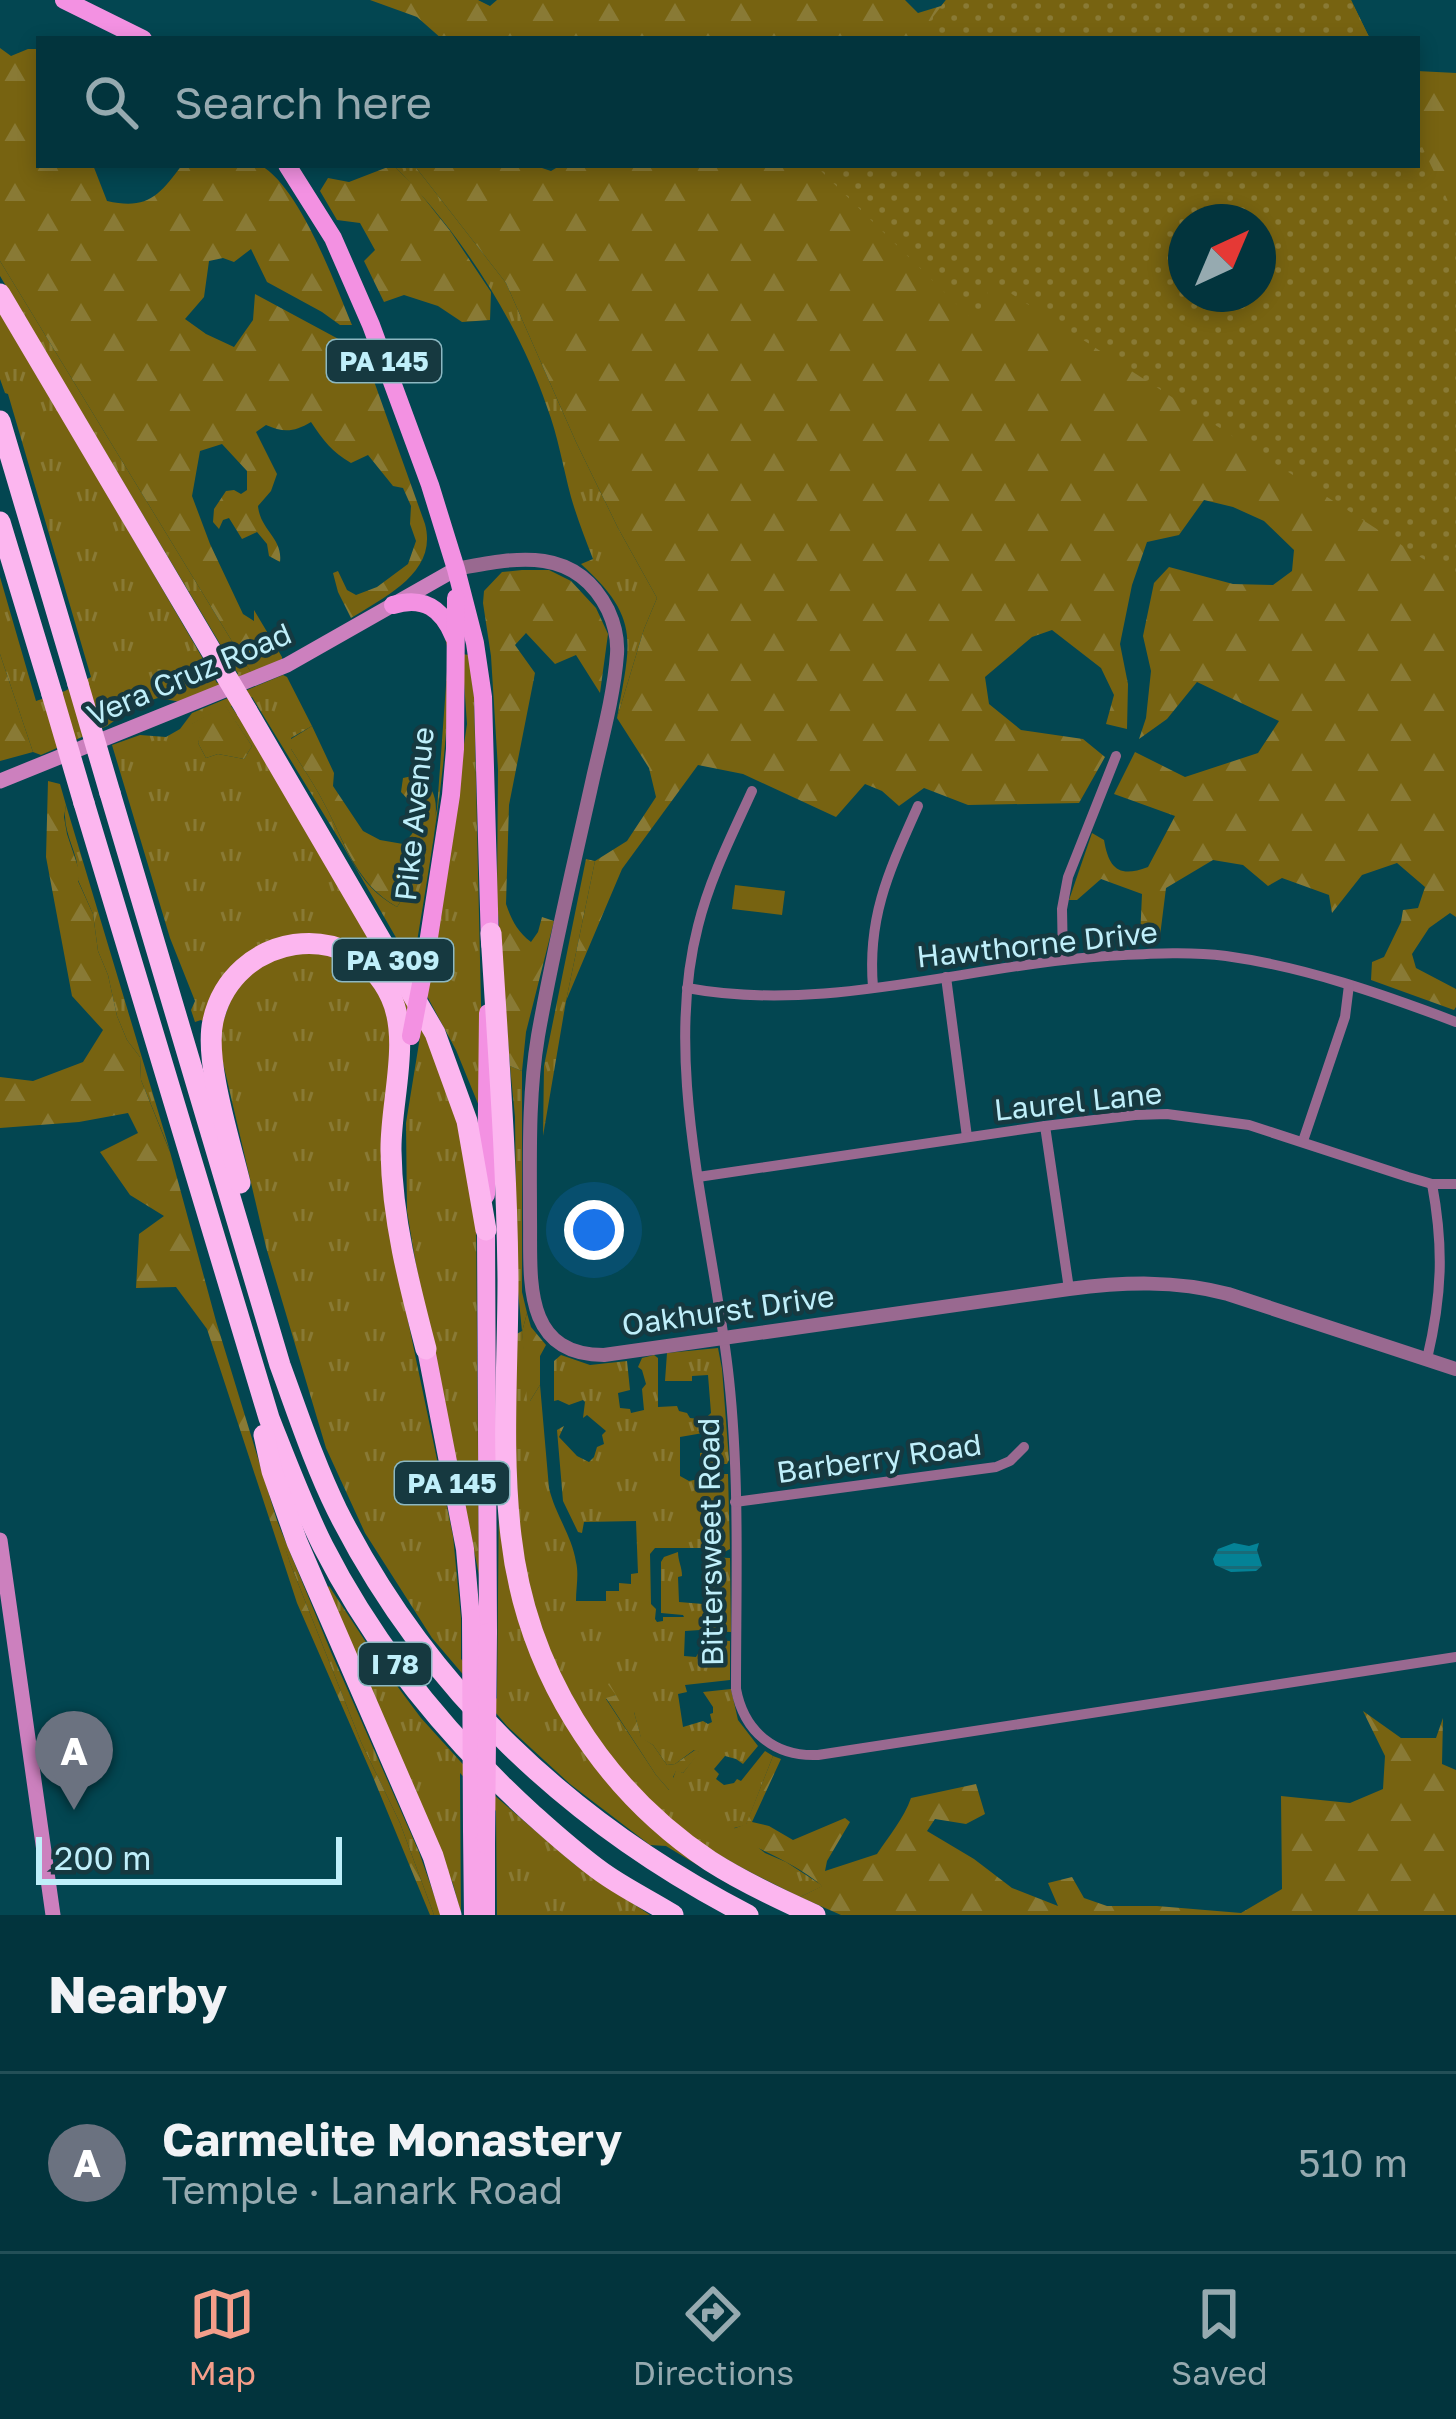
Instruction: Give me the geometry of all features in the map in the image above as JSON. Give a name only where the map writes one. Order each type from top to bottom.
[{"type":"highway","name":"PA 309","points":[[0,295],[435,1033],[466,1121],[486,1230],[486,1915]]},
{"type":"highway","name":"I 78","points":[[0,421],[280,1365],[318,1468],[369,1567],[405,1622],[479,1715],[578,1808],[633,1849],[748,1915]]},
{"type":"highway","name":"I 78","points":[[0,522],[239,1323],[269,1418],[323,1548],[394,1663],[497,1782],[607,1876],[673,1915]]},
{"type":"highway","points":[[490,933],[505,1169],[509,1514],[529,1619],[563,1703],[597,1755],[638,1802],[710,1861],[815,1915]]},
{"type":"highway","points":[[280,1365],[211,1044],[219,1001],[243,966],[265,952],[296,943],[327,946],[359,959],[381,980],[395,1006],[393,1184],[400,1239],[426,1349]]},
{"type":"highway","points":[[239,1323],[272,1471],[297,1542],[433,1856],[451,1915]]},
{"type":"highway","name":"PA 145","points":[[426,1349],[465,1549],[471,1618],[472,1915]]},
{"type":"main road","points":[[64,0],[136,36]]},
{"type":"main road","name":"Pike Avenue","points":[[288,168],[333,238],[371,325],[456,569],[483,697],[490,933]]},
{"type":"main road","name":"Pike Avenue","points":[[426,1349],[401,1183],[404,1091],[451,795],[456,569]]},
{"type":"main road","name":"Vera Cruz Road","points":[[0,781],[289,664],[456,569]]},
{"type":"main road","points":[[393,605],[414,601],[432,605],[445,618],[456,644]]},
{"type":"main road","name":"PA 145","points":[[486,1230],[490,933]]},
{"type":"main road","points":[[0,1540],[53,1915]]},
{"type":"street","name":"Oakhurst Drive","points":[[456,569],[530,558],[566,568],[600,597],[617,641],[608,710],[534,1065],[531,1284],[535,1309],[556,1340],[593,1355],[1140,1282],[1203,1287],[1456,1369]]},
{"type":"street","points":[[1063,960],[1062,909],[1068,878],[1116,756]]},
{"type":"street","name":"Bittersweet Road","points":[[752,791],[715,872],[697,929],[687,988],[686,1057],[733,1426],[738,1702],[749,1725],[767,1743],[793,1754],[818,1756],[1456,1658]]},
{"type":"street","points":[[873,987],[872,945],[880,897],[918,806]]},
{"type":"street","name":"Hawthorne Drive","points":[[687,988],[789,996],[1063,960],[1159,954],[1226,956],[1349,985],[1456,1022]]},
{"type":"street","points":[[946,977],[967,1137]]},
{"type":"street","points":[[1303,1141],[1345,1017],[1349,985]]},
{"type":"street","name":"Laurel Lane","points":[[698,1177],[1045,1126],[1167,1114],[1222,1119],[1432,1184],[1456,1184]]},
{"type":"street","points":[[1045,1126],[1069,1289]]},
{"type":"street","points":[[1427,1359],[1442,1271],[1432,1184]]},
{"type":"street","name":"Barberry Road","points":[[735,1502],[996,1467],[1024,1448]]},
{"type":"green space","points":[[370,0],[478,0],[490,6],[497,0],[905,0],[918,13],[946,0],[1351,0],[1369,36],[439,36],[417,17]]},
{"type":"green space","points":[[946,0],[1351,0],[1369,36],[918,36]]},
{"type":"green space","points":[[0,48],[11,56],[36,49],[36,168],[94,168],[107,201],[132,204],[151,198],[180,168],[264,168],[275,176],[314,237],[352,325],[340,325],[267,282],[251,249],[234,262],[209,261],[204,297],[185,319],[234,347],[253,320],[255,294],[344,342],[360,342],[425,524],[427,541],[417,569],[351,618],[333,573],[338,571],[347,590],[356,595],[377,587],[408,564],[416,541],[411,506],[403,488],[393,486],[368,455],[351,463],[344,459],[311,422],[289,430],[266,425],[256,432],[277,474],[258,506],[278,546],[280,562],[269,556],[257,532],[242,539],[229,518],[219,529],[213,522],[214,509],[226,491],[241,494],[247,490],[247,471],[222,444],[200,451],[192,496],[210,544],[243,614],[254,621],[254,610],[282,657],[252,674],[0,261]]},
{"type":"green space","points":[[1420,71],[1456,73],[1456,917],[1450,913],[1429,928],[1412,954],[1416,968],[1456,989],[1454,1010],[1371,980],[1372,962],[1384,957],[1403,910],[1418,908],[1425,887],[1397,863],[1362,875],[1332,913],[1329,895],[1282,878],[1268,886],[1243,865],[1213,860],[1166,888],[1160,936],[1140,938],[1142,894],[1101,879],[1077,900],[1069,900],[1092,833],[1104,840],[1112,864],[1130,872],[1148,867],[1175,816],[1114,794],[1135,752],[1185,777],[1258,753],[1279,721],[1197,682],[1167,719],[1139,739],[1151,671],[1143,636],[1154,583],[1169,567],[1233,584],[1273,585],[1292,571],[1294,550],[1264,521],[1204,500],[1179,535],[1147,542],[1132,585],[1120,644],[1128,684],[1127,729],[1106,724],[1114,695],[1101,668],[1052,630],[1032,637],[985,677],[989,704],[1021,730],[1083,739],[1105,757],[1079,803],[968,805],[924,788],[899,806],[865,784],[836,817],[743,774],[698,765],[622,869],[566,1001],[595,861],[627,841],[656,797],[649,768],[617,718],[657,598],[576,442],[506,283],[416,168],[1420,168]]},
{"type":"green space","points":[[1420,142],[1456,218],[1456,580],[990,280],[980,327],[818,168],[1420,168]]},
{"type":"green space","points":[[396,168],[416,168],[506,283],[576,442],[657,598],[617,718],[627,651],[623,617],[601,583],[581,564],[593,559],[535,375],[484,278]]},
{"type":"green space","points":[[396,168],[451,232],[491,292],[490,320],[462,322],[438,306],[404,295],[384,302],[364,261],[375,250],[360,223],[337,220],[320,191],[328,178],[349,182]]},
{"type":"green space","points":[[0,261],[252,674],[181,702],[158,698],[138,704],[107,726],[41,755],[33,752],[0,654],[0,577],[36,701],[91,677],[0,379],[0,310],[217,683],[238,674],[0,276]]},
{"type":"green space","points":[[549,570],[571,581],[596,608],[608,634],[600,693],[576,655],[555,664],[526,633],[515,645],[535,673],[509,805],[506,904],[531,942],[542,917],[554,921],[526,1032],[522,1071],[510,1066],[497,900],[498,769],[483,603],[484,591],[502,572]]},
{"type":"green space","points":[[408,609],[424,610],[439,619],[444,627],[449,644],[450,663],[439,801],[413,967],[252,697],[231,706],[305,822],[427,1033],[456,1104],[476,1220],[479,1575],[407,1211],[406,1123],[420,1037],[379,967],[360,950],[337,939],[307,934],[275,940],[250,952],[214,992],[205,1023],[195,1022],[191,1010],[195,1001],[170,938],[112,745],[140,735],[166,737],[180,729],[192,713],[287,677],[312,726],[291,738],[291,749],[362,876],[397,907],[424,858],[437,809],[447,672],[442,626],[430,614]],"holes":[[[225,706],[252,746],[244,759],[218,754],[206,758],[198,743],[201,734],[192,724]]]},
{"type":"green space","points":[[0,654],[33,752],[0,761]]},
{"type":"green space","points":[[462,654],[469,655],[474,696],[481,1111],[427,996],[467,724]]},
{"type":"green space","points":[[225,705],[252,746],[244,759],[218,754],[206,758],[198,743],[200,734],[191,724]]},
{"type":"green space","points":[[312,726],[334,773],[333,786],[363,831],[380,840],[403,844],[417,824],[413,806],[401,792],[403,778],[417,775],[431,789],[436,816],[432,832],[397,907],[362,875],[291,749],[291,739]]},
{"type":"green space","points":[[48,781],[60,784],[78,881],[93,914],[98,951],[117,1016],[140,1057],[141,1080],[170,1152],[290,1563],[434,1915],[430,1915],[297,1603],[207,1329],[176,1287],[136,1288],[139,1234],[164,1216],[130,1195],[100,1152],[138,1133],[128,1113],[0,1128],[0,1077],[33,1081],[83,1062],[103,1030],[72,996],[46,857]]},
{"type":"green space","points":[[66,805],[170,1151],[141,1080],[140,1057],[117,1016],[98,951],[93,914],[78,880]]},
{"type":"green space","points":[[586,859],[595,861],[543,1136],[544,1066]]},
{"type":"green space","points":[[735,885],[785,891],[782,915],[732,909]]},
{"type":"green space","points":[[281,953],[331,953],[366,974],[384,1000],[392,1036],[383,1138],[394,1254],[453,1536],[461,1659],[497,1699],[499,1493],[551,1698],[732,1886],[666,1846],[650,1845],[570,1784],[507,1726],[432,1638],[365,1533],[326,1448],[266,1247],[220,1050],[219,1033],[236,985]]},
{"type":"green space","points":[[510,1066],[522,1071],[522,1292],[527,1313],[522,1332],[530,1401],[540,1385],[549,1488],[574,1552],[576,1601],[606,1601],[606,1591],[619,1591],[619,1583],[631,1584],[631,1574],[638,1573],[636,1521],[584,1522],[582,1533],[578,1532],[563,1501],[557,1430],[564,1426],[559,1437],[589,1462],[604,1444],[606,1431],[587,1415],[583,1418],[583,1400],[569,1405],[554,1401],[554,1361],[561,1355],[590,1365],[627,1361],[630,1390],[618,1393],[620,1408],[631,1413],[644,1410],[642,1389],[646,1384],[638,1367],[642,1358],[654,1355],[658,1358],[658,1407],[677,1406],[690,1418],[702,1418],[711,1413],[708,1375],[692,1376],[692,1381],[665,1381],[667,1353],[718,1348],[729,1460],[727,1464],[700,1464],[700,1453],[705,1452],[703,1433],[680,1437],[680,1476],[689,1481],[702,1474],[728,1474],[730,1549],[655,1548],[650,1554],[651,1604],[657,1622],[663,1617],[684,1617],[661,1613],[664,1557],[678,1552],[679,1602],[703,1604],[708,1591],[706,1557],[730,1558],[731,1632],[702,1627],[685,1631],[684,1656],[696,1657],[706,1640],[730,1641],[730,1680],[685,1685],[687,1692],[678,1694],[683,1727],[712,1722],[713,1707],[703,1692],[731,1689],[738,1720],[758,1746],[743,1764],[725,1756],[714,1769],[719,1774],[716,1779],[724,1785],[741,1781],[765,1751],[773,1756],[746,1825],[734,1828],[765,1853],[823,1886],[800,1897],[714,1852],[650,1800],[589,1726],[547,1643],[532,1597],[516,1500],[515,1335],[522,1331]],"holes":[[[616,1695],[634,1712],[641,1738],[653,1745],[667,1765],[694,1750],[699,1752],[683,1773],[676,1770],[669,1790],[606,1699]]]},
{"type":"green space","points":[[527,1313],[531,1327],[546,1345],[540,1356],[540,1385],[530,1401],[522,1332]]},
{"type":"green space","points":[[273,1511],[419,1852],[441,1915],[434,1915],[400,1823],[361,1742]]},
{"type":"green space","points":[[329,1586],[421,1718],[480,1783],[574,1864],[650,1915],[497,1915],[496,1811],[460,1773],[461,1914],[453,1884],[326,1589]]},
{"type":"green space","points":[[616,1677],[638,1682],[634,1712],[641,1737],[667,1765],[695,1750],[700,1752],[683,1773],[676,1771],[673,1777],[678,1783],[670,1791],[606,1698],[616,1695],[607,1683]]},
{"type":"green space","points":[[1363,1711],[1401,1738],[1436,1738],[1443,1718],[1442,1764],[1456,1770],[1456,1915],[841,1915],[800,1897],[822,1886],[811,1877],[725,1832],[746,1824],[773,1756],[781,1759],[752,1822],[793,1840],[845,1818],[850,1822],[825,1871],[877,1854],[911,1798],[976,1784],[985,1814],[966,1824],[935,1819],[927,1831],[1012,1888],[1058,1906],[1048,1883],[1072,1877],[1084,1898],[1107,1906],[1241,1913],[1282,1889],[1281,1796],[1350,1803],[1383,1789],[1385,1756]]},
{"type":"water","points":[[1234,1543],[1259,1543],[1262,1566],[1256,1571],[1231,1572],[1215,1565],[1218,1549]]},
{"type":"place","name":"Carmelite Monastery","points":[[74,1810]]}]
